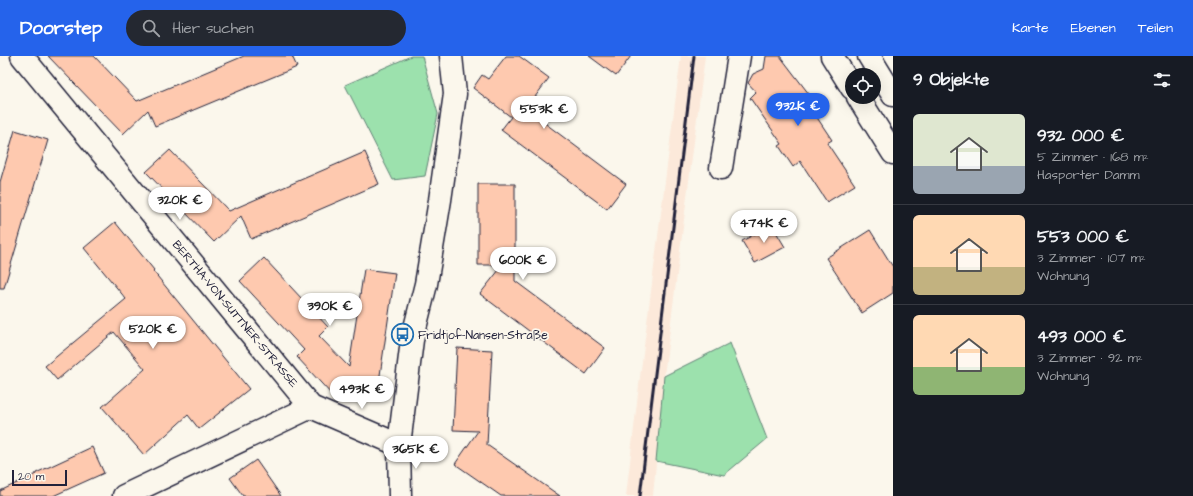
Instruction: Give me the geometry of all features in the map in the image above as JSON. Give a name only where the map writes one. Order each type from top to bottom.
[{"type":"street","name":"BERTHA-VON-SUTTNER-STRASSE","points":[[22,56],[312,407],[399,445]]},
{"type":"street","points":[[400,496],[399,445],[412,340],[426,284],[455,94],[452,56]]},
{"type":"street","points":[[721,168],[739,56]]},
{"type":"street","points":[[832,56],[845,77]]},
{"type":"street","points":[[868,56],[893,95]]},
{"type":"street","points":[[862,104],[893,153]]},
{"type":"street","points":[[124,496],[312,407]]},
{"type":"shaded area","points":[[681,56],[705,56],[664,376],[653,496],[626,496],[639,385]]},
{"type":"green space","points":[[411,56],[422,56],[438,114],[425,176],[393,180],[345,85]]},
{"type":"green space","points":[[730,343],[767,439],[724,475],[656,461],[664,376]]},
{"type":"building","points":[[48,56],[94,56],[137,101],[244,56],[292,56],[297,67],[155,126],[148,110],[123,134]]},
{"type":"building","points":[[506,56],[519,56],[549,78],[526,109],[626,184],[607,209],[501,130],[511,117],[473,88],[482,75],[488,79]]},
{"type":"building","points":[[589,56],[631,56],[616,76]]},
{"type":"building","points":[[766,56],[780,56],[809,94],[804,98],[832,140],[827,143],[855,185],[827,202],[800,161],[793,167],[779,146],[782,144],[750,98],[756,92],[748,83],[753,74],[764,69]]},
{"type":"building","points":[[15,130],[48,140],[4,288],[0,288],[0,182]]},
{"type":"building","points":[[170,150],[229,211],[365,152],[379,184],[251,239],[241,216],[214,242],[146,172]]},
{"type":"building","points":[[478,184],[515,184],[515,281],[605,348],[586,374],[480,294],[503,265],[478,265]]},
{"type":"building","points":[[115,222],[249,389],[199,429],[188,415],[144,455],[102,407],[145,369],[114,332],[57,380],[45,366],[126,299],[84,248]]},
{"type":"building","points":[[772,225],[785,247],[755,263],[742,241]]},
{"type":"building","points":[[870,230],[893,267],[893,293],[862,313],[826,258]]},
{"type":"building","points":[[264,258],[328,327],[319,336],[349,367],[364,269],[395,273],[379,382],[333,396],[297,357],[304,350],[240,281]]},
{"type":"building","points":[[457,348],[492,350],[487,445],[560,496],[501,496],[455,464],[478,431],[453,430]]},
{"type":"building","points":[[92,447],[104,473],[53,496],[0,496],[0,491]]},
{"type":"building","points":[[256,460],[281,496],[243,496],[230,478]]},
{"type":"railway","points":[[640,496],[694,56]]},
{"type":"place","name":"Fridtjof-Nansen-Straße","points":[[403,335]]}]
